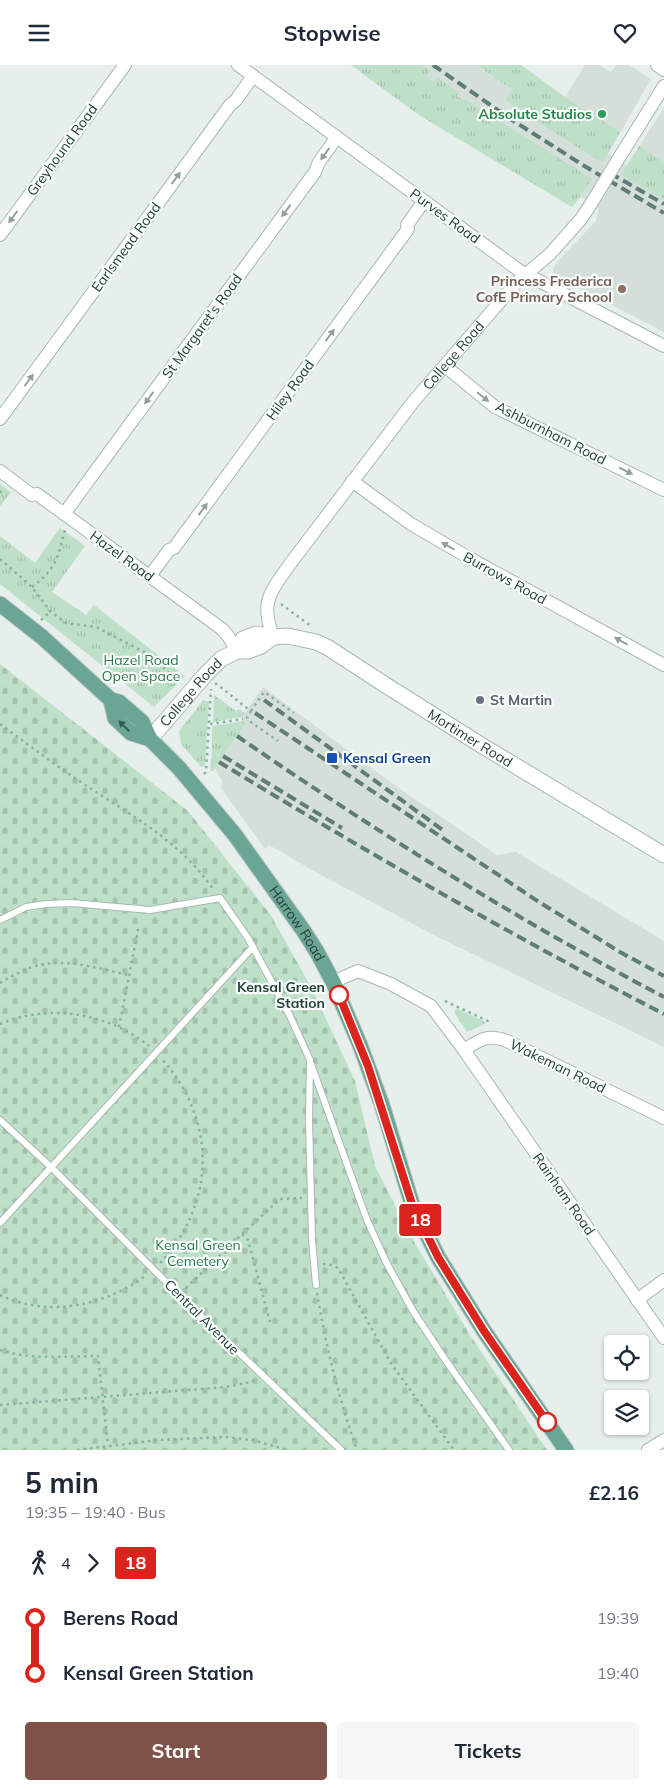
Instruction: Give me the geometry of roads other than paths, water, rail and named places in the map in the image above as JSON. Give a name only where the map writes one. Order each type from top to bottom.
[{"type":"main road","name":"Harrow Road","points":[[0,603],[42,637],[111,700],[115,718],[131,733],[150,739],[178,768],[235,835],[303,930],[333,982],[368,1066],[412,1204],[438,1257],[484,1331],[566,1450]]},
{"type":"main road","name":"College Road","points":[[150,739],[204,675],[221,659],[236,651],[243,639],[256,634],[273,637]]},
{"type":"main road","name":"Mortimer Road","points":[[273,637],[288,636],[314,641],[327,647],[434,716],[664,855]]},
{"type":"street","name":"Greyhound Road","points":[[0,235],[125,65]]},
{"type":"street","name":"Purves Road","points":[[238,65],[526,274],[664,346]]},
{"type":"street","points":[[657,65],[664,70]]},
{"type":"street","name":"Earlsmead Road","points":[[0,419],[253,76]]},
{"type":"street","name":"College Road","points":[[273,637],[266,610],[270,595],[290,564],[413,402],[517,282],[550,254],[581,219],[664,86]]},
{"type":"street","name":"St Margaret's Road","points":[[64,514],[315,172],[319,162],[337,137]]},
{"type":"street","name":"Hiley Road","points":[[150,576],[169,550],[174,548],[408,229],[407,225],[424,201]]},
{"type":"street","name":"Ashburnham Road","points":[[445,366],[495,407],[664,490]]},
{"type":"street","name":"Hazel Road","points":[[0,471],[32,495],[37,494],[222,629],[236,651]]},
{"type":"street","name":"Burrows Road","points":[[352,481],[419,529],[664,665]]},
{"type":"street","points":[[333,982],[358,971],[391,984],[431,1006],[445,1022],[464,1050]]},
{"type":"street","name":"Wakeman Road","points":[[464,1050],[481,1039],[493,1036],[507,1041],[664,1118]]},
{"type":"street","name":"Rainham Road","points":[[464,1050],[664,1338]]},
{"type":"street","points":[[637,1300],[664,1280]]},
{"type":"street","points":[[648,1450],[664,1440]]},
{"type":"lane","points":[[0,920],[26,907],[46,904],[72,903],[150,910],[220,898],[253,947],[290,1016],[310,1060],[367,1221],[386,1262],[413,1311],[509,1450]]},
{"type":"lane","points":[[0,1223],[253,947]]},
{"type":"lane","points":[[310,1060],[309,1120],[316,1285]]},
{"type":"lane","name":"Central Avenue","points":[[0,1120],[52,1168],[179,1295],[341,1450]]},
{"type":"railway","points":[[433,65],[512,120],[664,213]]},
{"type":"railway","points":[[610,173],[664,204]]},
{"type":"railway","points":[[264,700],[444,831]]},
{"type":"railway","points":[[255,713],[539,902],[620,952],[664,976]]},
{"type":"railway","points":[[237,736],[341,806],[447,873],[554,937],[664,997]]},
{"type":"railway","points":[[223,756],[342,828]]},
{"type":"railway","points":[[219,762],[439,892],[664,1014]]},
{"type":"place","name":"Absolute Studios","points":[[602,114]]},
{"type":"place","name":"Princess Frederica CofE Primary School","points":[[622,289]]},
{"type":"place","name":"St Martin","points":[[480,700]]},
{"type":"place","name":"Kensal Green","points":[[332,758]]},
{"type":"place","name":"Kensal Green Station","points":[[339,995]]},
{"type":"park label","name":"Hazel Road Open Space","points":[[141,668]]},
{"type":"park label","name":"Kensal Green Cemetery","points":[[198,1253]]}]
